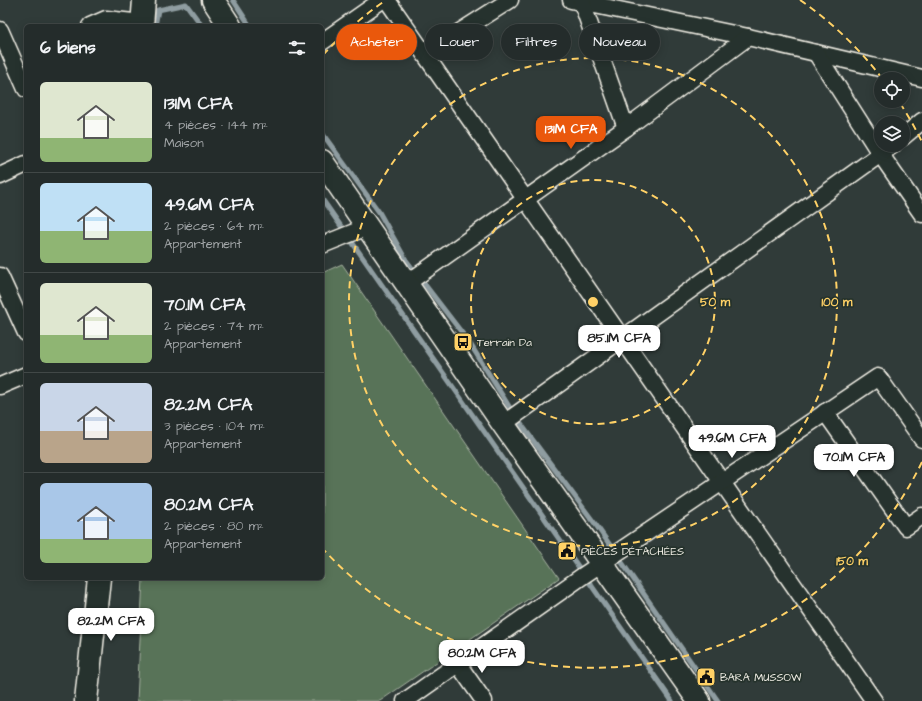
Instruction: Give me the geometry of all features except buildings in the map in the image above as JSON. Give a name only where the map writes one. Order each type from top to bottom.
[{"type":"main road","points":[[142,24],[144,0]]},
{"type":"main road","points":[[213,0],[229,24]]},
{"type":"main road","points":[[324,164],[503,424],[700,701]]},
{"type":"main road","points":[[86,701],[99,580]]},
{"type":"street","points":[[324,41],[382,0]]},
{"type":"street","points":[[387,0],[425,53]]},
{"type":"street","points":[[473,24],[510,0]]},
{"type":"street","points":[[577,1],[816,53],[922,78]]},
{"type":"street","points":[[577,1],[626,128]]},
{"type":"street","points":[[95,24],[106,19],[142,24]]},
{"type":"street","points":[[0,30],[20,58],[24,79]]},
{"type":"street","points":[[406,284],[419,277],[748,38]]},
{"type":"street","points":[[816,53],[881,155],[922,214]]},
{"type":"street","points":[[430,60],[525,200],[874,701]]},
{"type":"street","points":[[910,131],[922,121]]},
{"type":"street","points":[[503,424],[885,152]]},
{"type":"street","points":[[0,176],[24,165]]},
{"type":"street","points":[[324,244],[367,227]]},
{"type":"street","points":[[0,276],[24,329]]},
{"type":"street","points":[[0,386],[24,376]]},
{"type":"street","points":[[405,701],[601,563],[878,376],[922,439]]},
{"type":"street","points":[[826,412],[906,527],[922,516]]},
{"type":"street","points":[[458,664],[484,701]]},
{"type":"green space","points":[[342,264],[559,578],[380,701],[137,701],[143,580],[324,580],[324,272]]},
{"type":"waterway","points":[[233,0],[249,24]]},
{"type":"waterway","points":[[155,24],[158,10],[186,4],[201,24]]},
{"type":"waterway","points":[[324,136],[379,212],[406,260],[469,342],[515,416],[596,525],[718,701]]},
{"type":"waterway","points":[[324,202],[672,701]]},
{"type":"place","name":"Terrain Da","points":[[463,342]]},
{"type":"place","name":"PIÈCES DÉTACHÉES","points":[[567,551]]},
{"type":"place","name":"BARA MUSSOW","points":[[706,677]]}]
